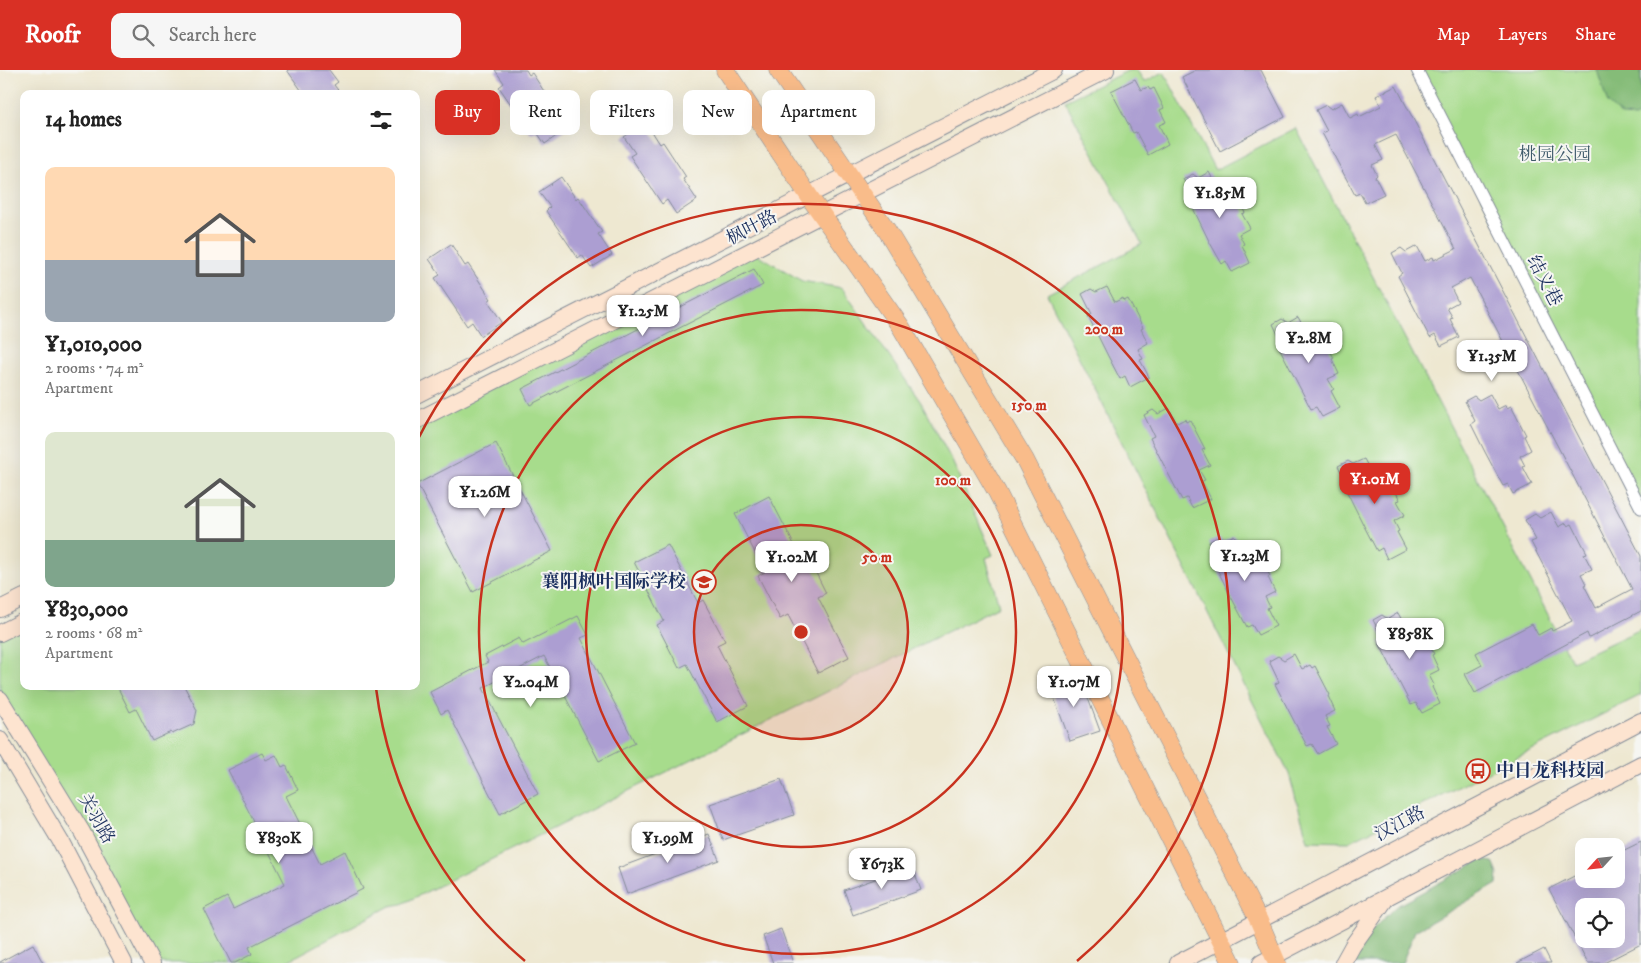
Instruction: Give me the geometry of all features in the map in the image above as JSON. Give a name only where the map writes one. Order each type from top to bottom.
[{"type":"main road","points":[[724,70],[901,327],[998,492],[1232,963]]},
{"type":"main road","points":[[778,70],[886,229],[1025,460],[1259,921],[1271,961]]},
{"type":"street","name":"枫叶路","points":[[420,393],[1054,70]]},
{"type":"street","name":"枫叶路","points":[[420,419],[1106,70]]},
{"type":"street","name":"结义巷","points":[[1416,70],[1641,508]]},
{"type":"street","points":[[0,609],[20,599]]},
{"type":"street","points":[[0,633],[20,622]]},
{"type":"street","name":"关羽路","points":[[0,698],[82,832],[152,963]]},
{"type":"street","name":"汉江路","points":[[1178,963],[1641,721]]},
{"type":"street","points":[[0,740],[61,842],[124,963]]},
{"type":"street","points":[[1271,961],[1387,897],[1641,764]]},
{"type":"street","points":[[1343,963],[1353,945],[1387,897]]},
{"type":"green space","points":[[1129,70],[1137,70],[1144,82],[1164,72],[1215,170],[1296,128],[1572,661],[1641,629],[1641,695],[1349,842],[1308,841],[1289,774],[1047,294],[1142,244],[1065,101]]},
{"type":"green space","name":"桃园公园","points":[[1417,70],[1641,70],[1641,508]]},
{"type":"green space","points":[[1597,70],[1641,70],[1641,112],[1635,117],[1622,116],[1608,104]]},
{"type":"green space","name":"襄阳枫叶国际学校","points":[[748,252],[762,257],[802,281],[842,288],[922,404],[953,463],[993,555],[986,558],[999,606],[402,904],[390,906],[284,963],[156,963],[0,693],[0,633],[20,623],[20,690],[420,690],[420,419]]},
{"type":"green space","points":[[1481,860],[1493,862],[1498,874],[1497,884],[1415,931],[1402,963],[1354,963],[1359,943],[1395,907]]},
{"type":"building","points":[[287,70],[329,70],[338,82],[334,85],[338,90],[301,90]]},
{"type":"building","points":[[495,70],[526,70],[529,75],[532,73],[543,90],[510,90],[510,103],[499,87],[504,83]]},
{"type":"building","points":[[1196,70],[1261,70],[1285,117],[1220,151],[1182,77]]},
{"type":"building","points":[[1135,79],[1141,90],[1148,87],[1150,90],[1154,88],[1164,108],[1160,110],[1166,122],[1159,125],[1168,144],[1148,155],[1136,132],[1133,133],[1111,91]]},
{"type":"building","points":[[1396,86],[1641,556],[1641,611],[1589,638],[1587,633],[1475,693],[1465,674],[1482,665],[1476,653],[1532,624],[1538,635],[1551,628],[1552,631],[1572,621],[1531,542],[1536,540],[1525,520],[1535,514],[1540,518],[1551,512],[1559,527],[1566,523],[1568,526],[1572,524],[1587,553],[1584,554],[1592,569],[1581,574],[1586,584],[1584,585],[1596,608],[1632,589],[1470,278],[1451,288],[1458,302],[1447,308],[1453,318],[1450,319],[1459,337],[1441,346],[1435,335],[1430,338],[1418,315],[1398,276],[1402,273],[1392,253],[1401,248],[1406,252],[1417,246],[1425,261],[1433,257],[1434,260],[1456,249],[1396,135],[1375,145],[1383,160],[1372,165],[1377,175],[1375,177],[1384,194],[1365,203],[1360,193],[1355,195],[1322,133],[1327,131],[1316,110],[1326,105],[1331,109],[1342,103],[1350,118],[1358,114],[1359,117],[1381,106],[1376,96]]},
{"type":"building","points":[[539,135],[558,135],[545,144]]},
{"type":"building","points":[[627,135],[654,135],[660,144],[663,142],[686,177],[683,179],[697,200],[676,214],[667,200],[662,204],[630,156],[635,153],[624,137]]},
{"type":"building","points":[[1209,172],[1217,187],[1224,183],[1226,186],[1230,184],[1245,213],[1242,214],[1250,228],[1239,234],[1250,263],[1232,272],[1226,261],[1222,264],[1209,241],[1190,202],[1194,199],[1183,179],[1193,174],[1198,178]]},
{"type":"building","points":[[561,177],[576,199],[578,197],[602,232],[598,234],[612,255],[591,268],[582,255],[578,258],[546,211],[550,207],[539,192]]},
{"type":"building","points":[[451,244],[465,266],[468,264],[491,299],[488,301],[502,322],[481,336],[472,322],[467,326],[435,278],[440,275],[429,259]]},
{"type":"building","points":[[754,269],[763,285],[530,405],[522,389]]},
{"type":"building","points":[[1107,287],[1115,302],[1123,298],[1124,301],[1128,299],[1143,328],[1141,329],[1148,343],[1138,349],[1143,359],[1140,360],[1149,377],[1130,387],[1125,376],[1120,379],[1108,356],[1088,316],[1092,314],[1082,294],[1091,289],[1096,292]]},
{"type":"building","points":[[1298,317],[1306,332],[1314,328],[1316,331],[1319,329],[1334,358],[1332,359],[1339,374],[1328,379],[1334,389],[1331,391],[1340,408],[1322,417],[1316,407],[1311,409],[1279,347],[1283,345],[1273,324],[1282,319],[1288,323]]},
{"type":"building","points":[[1490,394],[1498,409],[1506,405],[1507,408],[1511,406],[1526,435],[1524,436],[1531,450],[1520,456],[1525,466],[1523,467],[1532,484],[1513,494],[1508,484],[1503,486],[1485,452],[1471,424],[1475,421],[1465,401],[1474,396],[1479,400]]},
{"type":"building","points":[[1169,408],[1177,423],[1185,419],[1186,422],[1190,420],[1205,449],[1202,450],[1210,465],[1199,470],[1205,480],[1202,481],[1211,499],[1192,508],[1187,498],[1182,500],[1170,477],[1150,438],[1154,436],[1144,415],[1153,410],[1158,414]]},
{"type":"building","points":[[496,443],[552,551],[473,592],[420,490],[420,482]]},
{"type":"building","points":[[1364,459],[1372,474],[1380,470],[1381,473],[1385,471],[1400,500],[1397,501],[1405,515],[1394,521],[1399,531],[1397,532],[1406,549],[1387,559],[1382,548],[1377,551],[1345,488],[1349,486],[1338,466],[1348,461],[1353,464]]},
{"type":"building","points":[[769,496],[799,554],[805,551],[826,593],[818,597],[849,657],[818,673],[788,615],[780,619],[758,576],[765,572],[735,514]]},
{"type":"building","points":[[1234,535],[1242,550],[1250,546],[1252,549],[1255,547],[1270,576],[1268,577],[1275,592],[1265,597],[1270,607],[1267,608],[1276,626],[1258,635],[1252,625],[1247,627],[1229,593],[1215,565],[1219,563],[1209,542],[1218,537],[1223,541]]},
{"type":"building","points":[[668,545],[698,603],[703,600],[725,641],[717,645],[748,706],[717,722],[687,664],[679,668],[657,625],[664,621],[634,562]]},
{"type":"building","points":[[1398,613],[1406,628],[1414,624],[1416,627],[1419,625],[1434,654],[1432,655],[1439,670],[1429,675],[1440,704],[1422,713],[1416,703],[1411,705],[1379,643],[1384,641],[1373,620],[1382,615],[1388,619]]},
{"type":"building","points":[[578,616],[588,635],[581,638],[635,743],[599,761],[544,656],[483,688],[538,794],[500,814],[447,710],[441,714],[430,692],[488,662],[485,656],[519,638],[523,644]]},
{"type":"building","points":[[1294,654],[1302,669],[1310,665],[1312,668],[1315,666],[1330,695],[1328,696],[1335,711],[1325,716],[1330,726],[1327,727],[1336,744],[1318,754],[1312,744],[1307,746],[1275,684],[1279,682],[1269,661],[1278,656],[1284,660]]},
{"type":"building","points":[[1076,675],[1089,701],[1100,731],[1070,741],[1049,684]]},
{"type":"building","points":[[119,690],[186,690],[197,710],[194,724],[152,741],[136,709],[130,712]]},
{"type":"building","points":[[262,753],[266,760],[276,755],[282,767],[286,765],[298,790],[286,796],[320,864],[345,851],[363,889],[249,947],[252,954],[235,963],[231,963],[204,909],[227,897],[233,909],[285,884],[228,770]]},
{"type":"building","points":[[781,779],[794,815],[723,840],[710,804]]},
{"type":"building","points":[[709,834],[719,860],[627,894],[618,868]]},
{"type":"building","points":[[1641,842],[1641,944],[1604,963],[1588,963],[1580,948],[1625,948],[1625,898],[1575,898],[1575,938],[1549,889],[1575,876],[1575,888],[1625,888],[1625,850]]},
{"type":"building","points":[[912,866],[921,890],[853,915],[844,890]]},
{"type":"building","points":[[781,929],[793,963],[773,963],[763,936]]},
{"type":"building","points":[[33,944],[43,963],[0,963],[0,962]]},
{"type":"building","points":[[1544,949],[1551,963],[1517,963]]},
{"type":"place","name":"襄阳枫叶国际学校","points":[[704,582]]},
{"type":"place","name":"中日龙科技园","points":[[1478,771]]}]
